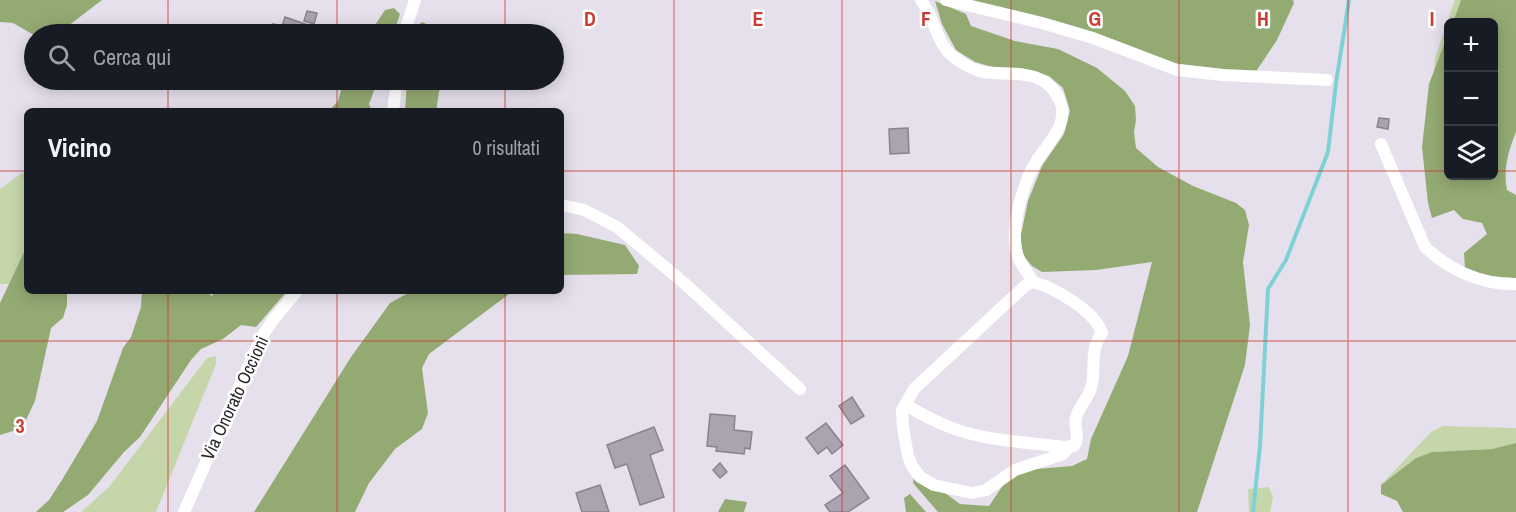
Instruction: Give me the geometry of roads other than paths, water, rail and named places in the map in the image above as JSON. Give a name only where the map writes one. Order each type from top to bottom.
[{"type":"street","points":[[407,24],[415,0]]},
{"type":"street","points":[[921,0],[942,44],[955,58],[974,69],[985,72],[1018,72],[1038,79],[1055,92],[1062,106],[1062,121],[1028,179],[1014,236],[1019,259],[1034,282],[1061,292],[1083,310],[1102,333],[1095,342],[1091,390],[1076,418],[1077,442],[1063,454],[1016,470],[986,490],[972,493],[947,489],[920,477],[908,456],[903,428],[903,410],[914,389],[1026,285],[1034,282]]},
{"type":"street","points":[[946,0],[1093,38],[1178,70],[1223,75],[1327,80]]},
{"type":"street","points":[[393,108],[396,90]]},
{"type":"street","points":[[1381,144],[1425,247],[1446,264],[1471,277],[1516,284]]},
{"type":"street","points":[[564,206],[584,210],[617,226],[800,388]]},
{"type":"street","name":"Via Onorato Occioni","points":[[184,512],[261,338],[295,294]]},
{"type":"street","points":[[906,405],[954,429],[983,436],[1069,447]]},
{"type":"waterway","points":[[1253,512],[1260,446],[1268,289],[1286,260],[1328,152],[1349,0]]}]
